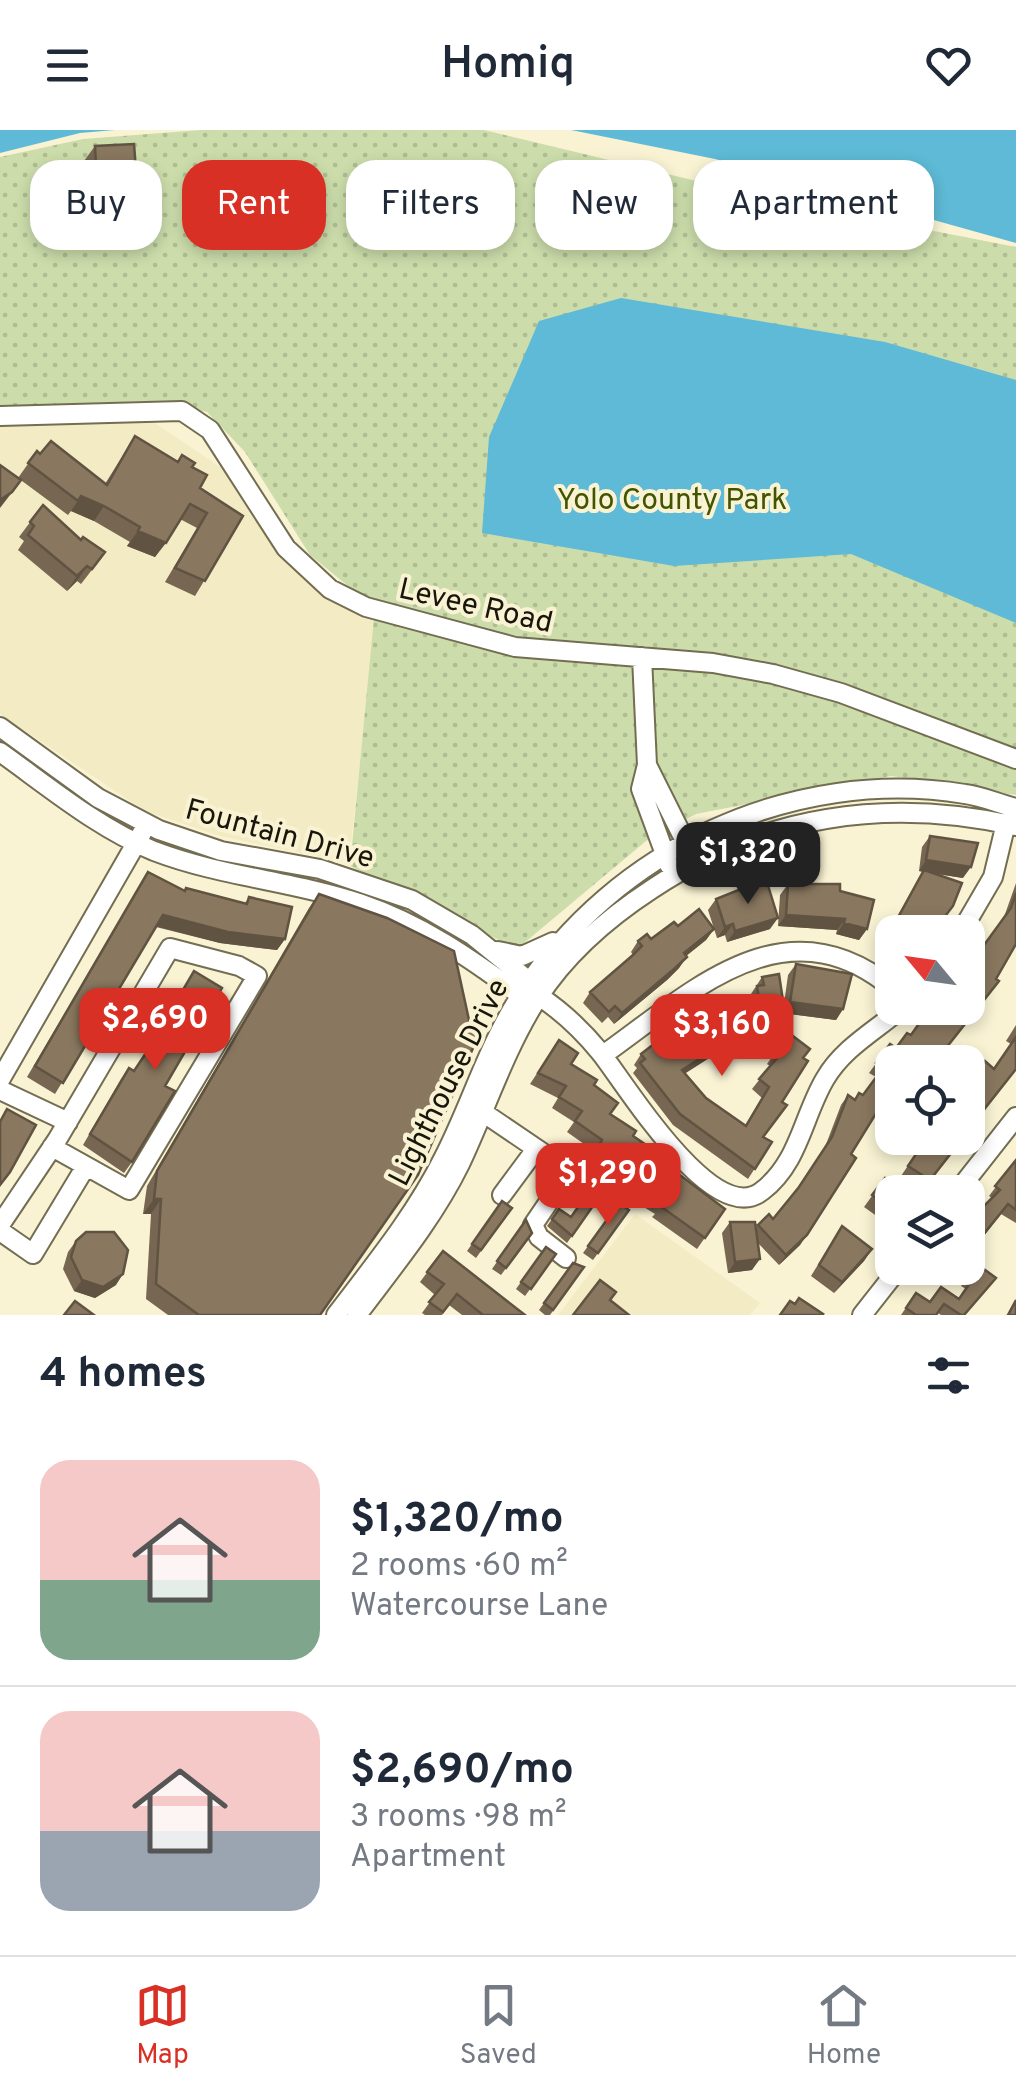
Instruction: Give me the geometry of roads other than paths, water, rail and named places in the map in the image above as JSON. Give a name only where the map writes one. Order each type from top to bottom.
[{"type":"street","name":"Levee Road","points":[[0,416],[182,411],[210,430],[286,548],[330,589],[366,606],[515,647],[713,662],[774,674],[841,693],[1016,759]]},
{"type":"street","points":[[642,657],[647,765],[641,789],[643,804],[663,855],[675,874]]},
{"type":"street","name":"Fountain Drive","points":[[0,727],[98,798],[147,824],[220,851],[320,868],[369,884],[447,918],[484,944],[530,990]]},
{"type":"street","name":"Fountain Drive","points":[[0,752],[86,813],[137,843],[214,871],[362,904],[448,943],[530,990]]},
{"type":"street","points":[[647,765],[696,860]]},
{"type":"street","name":"Lighthouse Drive","points":[[336,1315],[428,1188],[477,1076],[568,932],[618,886],[684,840],[790,803],[858,792],[967,794],[1013,819]]},
{"type":"street","name":"Lighthouse Drive","points":[[357,1315],[442,1197],[530,990],[559,969],[618,912],[696,860],[750,837],[824,817],[934,812],[1013,819]]},
{"type":"street","points":[[971,915],[993,877],[1013,819]]},
{"type":"street","points":[[68,1122],[1,1082],[147,824]]},
{"type":"street","points":[[484,944],[504,954],[522,956],[537,952],[568,932]]},
{"type":"street","points":[[52,1147],[129,1190],[257,976],[239,966],[170,948],[68,1122],[0,1228],[33,1254],[86,1166]]},
{"type":"street","points":[[603,1055],[747,959],[790,948],[852,960],[875,976]]},
{"type":"street","points":[[530,990],[560,1010],[603,1055],[664,1142],[726,1192],[744,1197],[761,1192],[796,1149],[823,1082],[844,1052],[880,1025]]},
{"type":"street","points":[[481,1111],[565,1168],[565,1178],[534,1224],[539,1238],[566,1258]]},
{"type":"street","points":[[970,1175],[1016,1116]]},
{"type":"street","points":[[502,1195],[536,1149]]},
{"type":"street","points":[[862,1315],[886,1285]]},
{"type":"water","points":[[0,130],[115,130],[80,133],[0,153]]},
{"type":"water","points":[[571,130],[1016,130],[1016,243],[934,220],[934,160],[715,159]]},
{"type":"water","points":[[621,298],[885,342],[1016,380],[1016,623],[851,554],[674,566],[482,533],[489,437],[539,321]]},
{"type":"park label","name":"Yolo County Park","points":[[672,499]]}]
